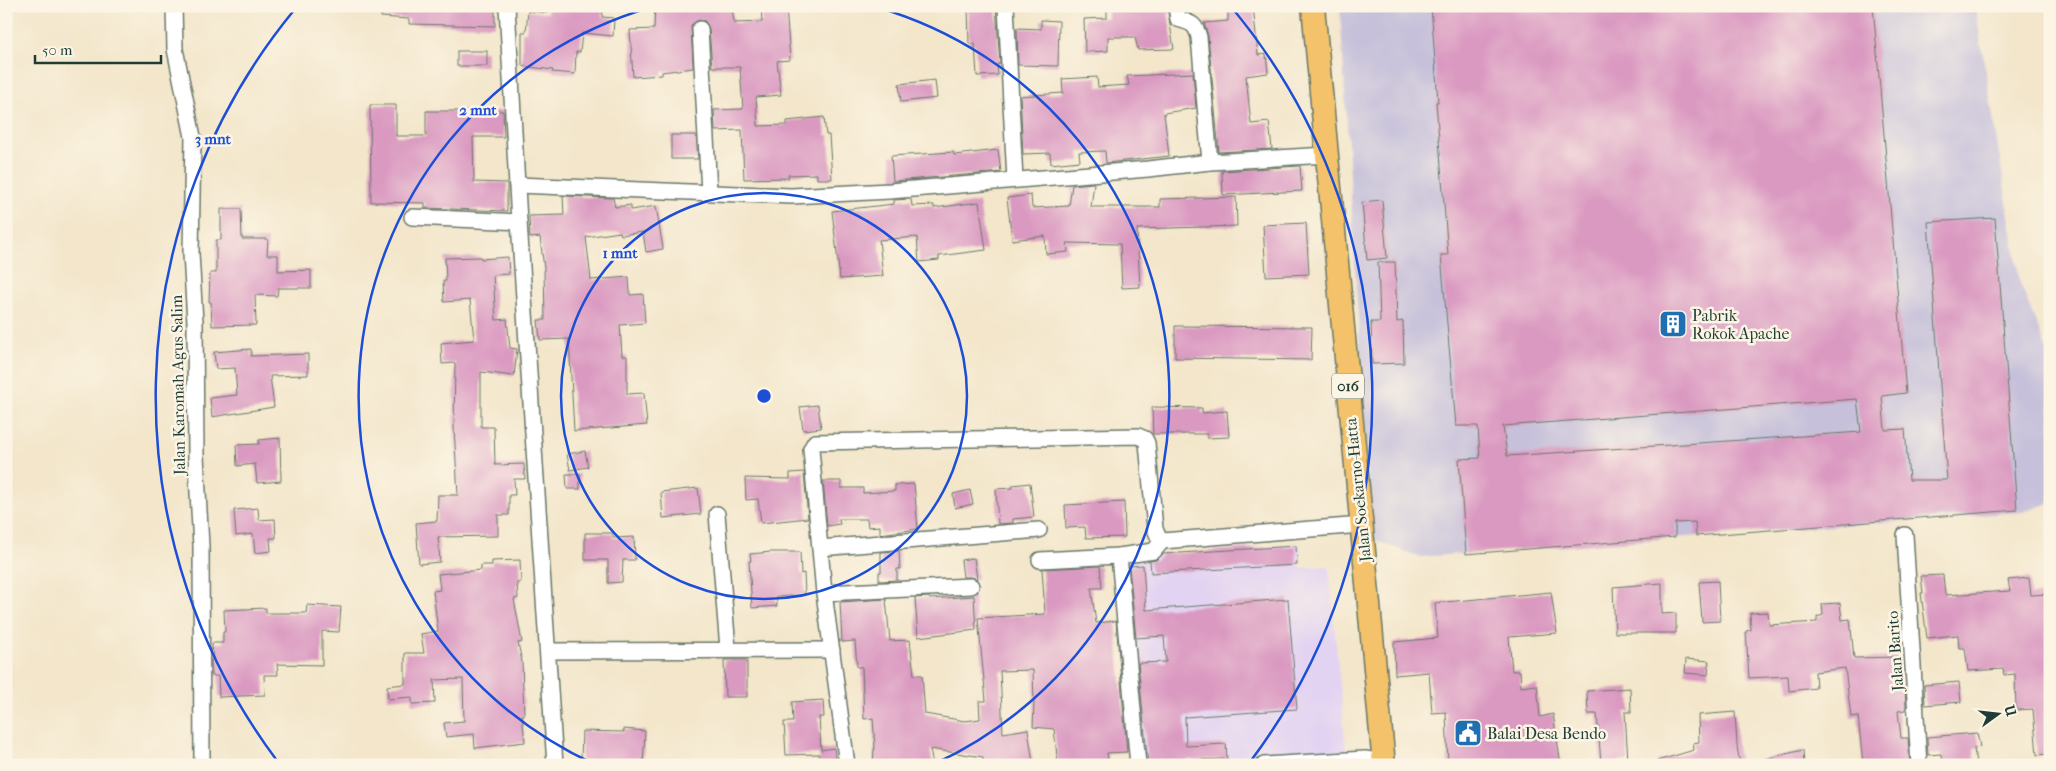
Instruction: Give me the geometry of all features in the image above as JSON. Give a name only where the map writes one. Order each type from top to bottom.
[{"type":"main road","name":"Jalan Soekarno-Hatta","points":[[1312,6],[1384,763]]},
{"type":"street","name":"Jalan Karomah Agus Salim","points":[[174,6],[175,49],[192,137],[191,253],[195,322],[196,456],[200,546],[202,765]]},
{"type":"street","points":[[507,6],[519,222],[556,765]]},
{"type":"street","points":[[1006,6],[1015,180]]},
{"type":"street","points":[[1176,6],[1178,19],[1191,22],[1196,26],[1199,37],[1210,162]]},
{"type":"street","points":[[700,29],[709,192]]},
{"type":"street","points":[[517,185],[791,196],[890,191],[1210,162],[1326,155]]},
{"type":"street","points":[[412,218],[519,222]]},
{"type":"street","points":[[847,765],[824,593],[811,449],[815,442],[1142,437],[1147,443],[1155,529],[1162,541]]},
{"type":"street","points":[[717,514],[728,649]]},
{"type":"street","points":[[1040,560],[1119,556],[1154,551],[1162,541],[1362,525]]},
{"type":"street","points":[[820,548],[1039,530]]},
{"type":"street","name":"Jalan Barito","points":[[1905,535],[1920,765]]},
{"type":"street","points":[[1119,556],[1138,765]]},
{"type":"street","points":[[824,593],[971,586]]},
{"type":"street","points":[[548,652],[728,649],[832,650]]},
{"type":"street","points":[[1264,765],[1365,760],[1384,763]]},
{"type":"shaded area","name":"Pabrik Rokok Apache","points":[[1340,6],[1975,6],[2020,283],[2050,358],[2050,503],[2022,512],[1420,557],[1371,539]]},
{"type":"shaded area","points":[[1300,544],[1300,568],[1329,566],[1346,751],[1144,763],[1125,558]]},
{"type":"building","points":[[382,6],[495,6],[495,26],[409,24],[409,19],[381,17]]},
{"type":"building","points":[[548,6],[574,8],[575,6],[603,6],[602,17],[614,18],[613,36],[582,33],[580,52],[576,52],[575,74],[522,66],[522,32],[526,32],[528,11],[547,13]]},
{"type":"building","points":[[655,6],[732,6],[734,23],[762,22],[761,6],[786,6],[790,60],[777,61],[781,95],[756,97],[758,126],[787,125],[787,121],[824,117],[826,135],[829,135],[832,179],[817,179],[817,174],[788,175],[789,178],[744,179],[742,130],[715,131],[714,110],[743,109],[740,67],[712,67],[709,28],[705,21],[699,20],[691,25],[693,68],[662,72],[662,75],[633,77],[630,30],[654,29]]},
{"type":"building","points":[[968,6],[996,6],[1000,64],[997,64],[998,75],[977,76],[975,44],[969,44]]},
{"type":"building","points":[[1107,6],[1167,6],[1174,49],[1138,50],[1135,37],[1108,37],[1108,51],[1085,52],[1084,19],[1107,18]]},
{"type":"building","points":[[1228,6],[1253,6],[1258,55],[1266,54],[1268,73],[1246,76],[1251,124],[1269,122],[1272,149],[1219,152],[1208,36],[1204,23],[1228,21]]},
{"type":"building","name":"Pabrik Rokok Apache","points":[[1431,6],[1873,6],[1906,393],[1882,396],[1885,430],[1905,429],[1909,480],[1947,480],[1928,222],[1995,218],[2017,510],[1696,536],[1695,522],[1675,523],[1675,537],[1466,554],[1459,459],[1480,458],[1478,426],[1456,426],[1441,255],[1448,255],[1436,102],[1438,102]],"holes":[[[1857,399],[1861,432],[1507,456],[1503,426]]]},
{"type":"building","points":[[1041,20],[1059,21],[1058,66],[1018,65],[1017,28],[1041,29]]},
{"type":"building","points":[[457,51],[487,51],[487,66],[457,66]]},
{"type":"building","points":[[1193,73],[1196,108],[1164,113],[1169,156],[1106,163],[1105,151],[1079,152],[1080,161],[1051,164],[1050,153],[1023,154],[1020,96],[1063,93],[1062,79],[1097,77],[1098,87],[1129,85],[1127,76]]},
{"type":"building","points":[[935,80],[937,98],[901,102],[899,84]]},
{"type":"building","points":[[370,105],[396,105],[396,136],[426,136],[426,111],[503,111],[504,137],[473,137],[474,182],[507,183],[507,211],[425,208],[425,203],[371,202]]},
{"type":"building","points":[[671,135],[696,135],[698,159],[671,159]]},
{"type":"building","points":[[998,150],[1001,172],[893,181],[891,156],[953,152],[954,155]]},
{"type":"building","points":[[1300,166],[1302,191],[1223,195],[1222,171]]},
{"type":"building","points":[[1094,183],[1091,207],[1160,207],[1160,199],[1236,197],[1237,226],[1137,229],[1140,287],[1122,288],[1120,244],[1067,243],[1068,252],[1046,254],[1045,236],[1012,240],[1007,198],[1031,195],[1032,208],[1069,206],[1072,185]]},
{"type":"building","points":[[563,196],[613,198],[615,207],[631,205],[631,210],[656,206],[663,249],[646,252],[643,232],[621,235],[620,232],[586,237],[591,280],[629,277],[630,295],[643,294],[645,323],[620,325],[622,356],[627,356],[627,394],[644,393],[647,425],[574,431],[569,339],[540,340],[538,320],[545,320],[544,268],[540,237],[530,238],[529,216],[564,215]]},
{"type":"building","points":[[911,199],[912,206],[934,205],[934,208],[979,202],[986,250],[939,256],[939,260],[919,262],[917,237],[879,240],[883,276],[840,279],[832,211],[894,204],[894,200]]},
{"type":"building","points":[[1382,200],[1387,258],[1367,260],[1362,202]]},
{"type":"building","points":[[221,209],[241,209],[242,239],[268,239],[267,255],[278,255],[278,271],[311,270],[311,288],[278,288],[277,296],[255,295],[256,325],[212,326],[211,302],[209,302],[210,273],[216,273],[216,240],[221,240]]},
{"type":"building","points":[[1306,223],[1309,274],[1266,276],[1263,225]]},
{"type":"building","points":[[481,257],[481,259],[508,257],[509,274],[493,275],[496,320],[507,319],[510,348],[517,349],[514,376],[481,372],[481,427],[494,427],[495,465],[524,464],[525,479],[514,479],[515,495],[509,495],[509,515],[498,515],[498,536],[438,537],[440,562],[419,564],[416,523],[437,521],[438,495],[458,495],[454,428],[455,363],[442,364],[441,343],[474,340],[470,300],[444,302],[443,281],[446,281],[445,258]]},
{"type":"building","points":[[1378,262],[1395,262],[1397,322],[1403,321],[1404,363],[1372,364],[1371,322],[1380,322]]},
{"type":"building","points":[[1175,326],[1312,327],[1311,360],[1175,358]]},
{"type":"building","points":[[251,349],[251,356],[308,354],[308,375],[270,376],[274,407],[212,417],[210,398],[237,395],[235,368],[216,369],[214,352]]},
{"type":"building","points":[[818,405],[821,428],[803,430],[800,407]]},
{"type":"building","points":[[1152,407],[1202,408],[1202,413],[1227,411],[1229,437],[1207,438],[1207,434],[1153,434]]},
{"type":"building","points":[[280,438],[281,481],[257,483],[255,464],[237,466],[236,445],[259,444],[259,440]]},
{"type":"building","points":[[585,451],[588,467],[570,470],[567,454]]},
{"type":"building","points":[[804,472],[808,518],[761,523],[758,499],[746,500],[745,478],[790,479],[790,473]]},
{"type":"building","points":[[566,474],[580,474],[580,489],[567,489]]},
{"type":"building","points":[[823,481],[841,481],[841,488],[863,488],[863,493],[895,491],[895,485],[914,484],[918,529],[880,534],[880,526],[868,527],[867,519],[839,519],[840,524],[827,526]]},
{"type":"building","points":[[1030,483],[1034,517],[1013,519],[1013,523],[998,524],[996,489],[1013,488],[1013,485]]},
{"type":"building","points":[[698,488],[701,514],[663,518],[661,492]]},
{"type":"building","points":[[970,490],[973,504],[955,508],[953,494]]},
{"type":"building","points":[[1124,502],[1125,537],[1086,538],[1085,527],[1066,528],[1065,505]]},
{"type":"building","points":[[258,508],[259,520],[275,519],[276,538],[270,538],[271,551],[255,553],[253,534],[236,536],[234,510]]},
{"type":"building","points":[[585,533],[613,533],[613,538],[634,537],[635,560],[623,560],[622,582],[608,583],[608,560],[585,560]]},
{"type":"building","points":[[1296,546],[1297,565],[1151,573],[1150,561],[1156,560],[1163,554]]},
{"type":"building","points":[[899,551],[900,569],[897,569],[897,580],[879,581],[881,552]]},
{"type":"building","points":[[800,552],[801,574],[804,573],[805,595],[776,597],[777,606],[752,608],[750,554]]},
{"type":"building","points":[[974,558],[977,579],[963,577],[961,560]]},
{"type":"building","points":[[520,560],[521,582],[517,583],[518,598],[514,599],[522,642],[518,643],[522,662],[524,715],[522,715],[525,742],[475,748],[474,734],[446,737],[444,723],[464,721],[463,679],[434,680],[435,703],[412,704],[412,697],[388,699],[387,686],[405,684],[405,653],[424,653],[421,634],[438,631],[433,591],[440,590],[438,574],[481,570],[481,565],[492,565],[492,561]]},
{"type":"building","points":[[1143,565],[1146,610],[1288,599],[1297,709],[1185,717],[1186,746],[1226,744],[1227,759],[1186,760],[1186,763],[1148,765],[1138,663],[1166,662],[1164,636],[1136,638],[1129,566]]},
{"type":"building","points":[[1100,566],[1102,588],[1091,588],[1096,623],[1116,621],[1127,752],[1107,753],[1109,765],[1058,765],[1054,729],[1033,727],[1033,670],[1000,671],[1003,733],[1028,729],[1033,763],[984,764],[983,757],[930,749],[933,765],[873,765],[875,749],[873,718],[864,719],[862,667],[857,667],[855,641],[842,642],[840,602],[886,599],[890,641],[910,640],[914,675],[922,675],[925,714],[965,721],[980,719],[979,701],[986,701],[978,618],[1045,614],[1042,569]]},
{"type":"building","points":[[1943,575],[1945,595],[2010,591],[2008,580],[2029,578],[2031,595],[2050,594],[2050,754],[2037,755],[2033,709],[2016,710],[2015,674],[2004,675],[2003,669],[1968,671],[1965,648],[1959,648],[1958,635],[1927,638],[1921,593],[1923,593],[1921,576]]},
{"type":"building","points":[[1718,581],[1720,621],[1702,622],[1699,582]]},
{"type":"building","points":[[1662,583],[1662,614],[1676,613],[1676,633],[1615,633],[1613,587]]},
{"type":"building","points":[[1551,592],[1557,633],[1509,637],[1512,671],[1520,671],[1521,687],[1537,685],[1540,717],[1553,714],[1561,765],[1448,765],[1446,712],[1432,713],[1429,672],[1395,675],[1394,642],[1438,638],[1435,603]]},
{"type":"building","points":[[974,596],[976,630],[918,637],[915,598],[929,597],[930,599]]},
{"type":"building","points":[[1840,603],[1842,620],[1850,619],[1854,658],[1902,657],[1901,687],[1905,687],[1906,707],[1905,710],[1898,711],[1901,738],[1908,738],[1910,765],[1863,765],[1858,716],[1851,717],[1845,668],[1815,672],[1816,688],[1789,691],[1788,676],[1749,678],[1746,631],[1751,630],[1750,613],[1768,612],[1769,625],[1817,622],[1817,617],[1823,615],[1822,604]]},
{"type":"building","points":[[307,605],[341,607],[339,632],[322,631],[322,665],[277,664],[278,675],[264,675],[265,695],[219,697],[218,676],[212,676],[211,660],[213,660],[212,643],[223,643],[223,632],[225,632],[224,610],[266,608],[266,613],[306,613]]},
{"type":"building","points":[[1686,659],[1709,661],[1708,675],[1685,673]]},
{"type":"building","points":[[724,660],[747,660],[747,697],[725,697]]},
{"type":"building","points":[[1959,682],[1961,702],[1925,705],[1924,685]]},
{"type":"building","points":[[1630,688],[1631,712],[1625,712],[1628,761],[1601,763],[1597,714],[1588,714],[1587,691]]},
{"type":"building","points":[[823,700],[824,717],[819,717],[821,750],[834,748],[836,763],[820,764],[819,754],[786,755],[784,722],[793,722],[792,702]]},
{"type":"building","points":[[1735,712],[1740,765],[1657,765],[1657,761],[1694,750],[1693,743],[1699,742],[1698,715]]},
{"type":"building","points":[[624,729],[645,731],[643,765],[581,761],[582,731],[624,732]]},
{"type":"building","points":[[1977,733],[1980,747],[1974,748],[1976,765],[1943,765],[1941,754],[1928,755],[1927,737]]},
{"type":"building","points":[[1803,750],[1804,765],[1765,765],[1764,759]]},
{"type":"place","name":"Pabrik Rokok Apache","points":[[1673,324]]},
{"type":"place","name":"Balai Desa Bendo","points":[[1468,733]]}]
